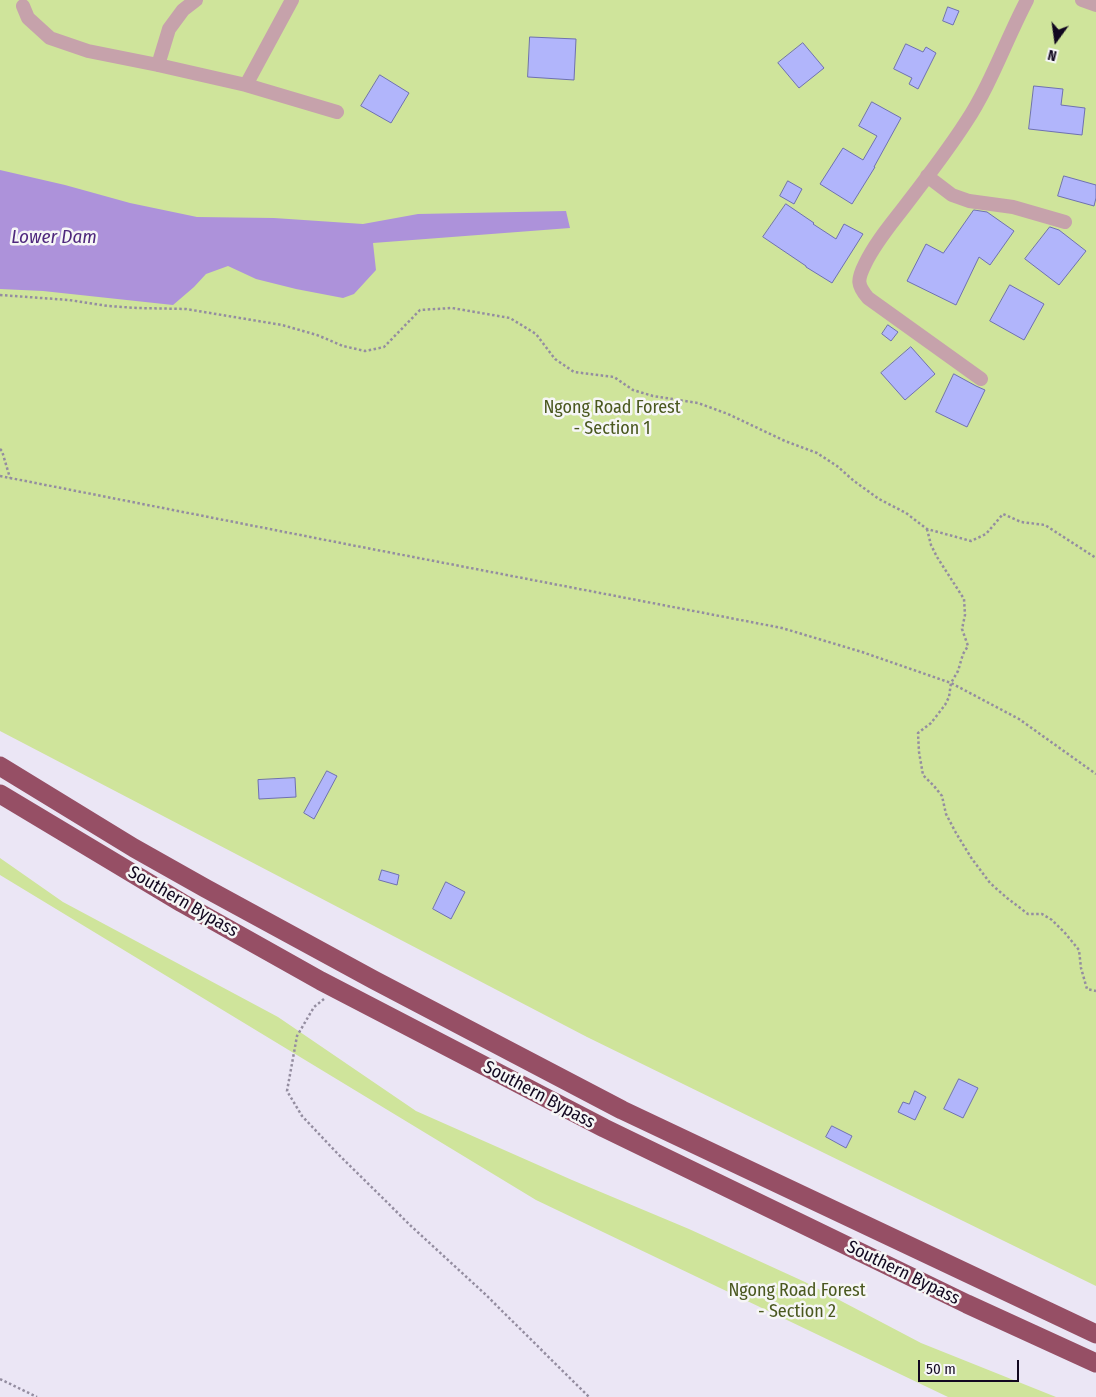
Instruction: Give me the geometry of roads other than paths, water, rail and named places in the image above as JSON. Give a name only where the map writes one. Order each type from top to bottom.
[{"type":"highway","name":"Southern Bypass","points":[[0,766],[134,848],[222,897],[374,980],[622,1110],[1096,1334]]},
{"type":"highway","name":"Southern Bypass","points":[[0,794],[182,903],[336,988],[604,1128],[967,1304],[1096,1363]]},
{"type":"street","points":[[158,65],[169,29],[183,10],[196,0]]},
{"type":"street","points":[[246,85],[292,0]]},
{"type":"street","points":[[982,379],[868,298],[860,288],[859,279],[864,265],[880,238],[966,122],[983,93],[1027,0]]},
{"type":"street","points":[[1082,0],[1096,5]]},
{"type":"street","points":[[22,6],[28,18],[50,38],[88,52],[158,65],[246,85],[337,112]]},
{"type":"street","points":[[927,176],[952,195],[969,201],[1013,207],[1066,222]]},
{"type":"water","name":"Lower Dam","points":[[0,170],[130,203],[197,217],[274,218],[363,224],[418,214],[566,211],[570,228],[373,243],[376,270],[354,294],[343,298],[256,279],[228,266],[206,274],[173,305],[43,291],[0,289]]},
{"type":"park label","name":"Ngong Road Forest - Section 1","points":[[612,418]]},
{"type":"park label","name":"Ngong Road Forest - Section 2","points":[[797,1301]]}]
